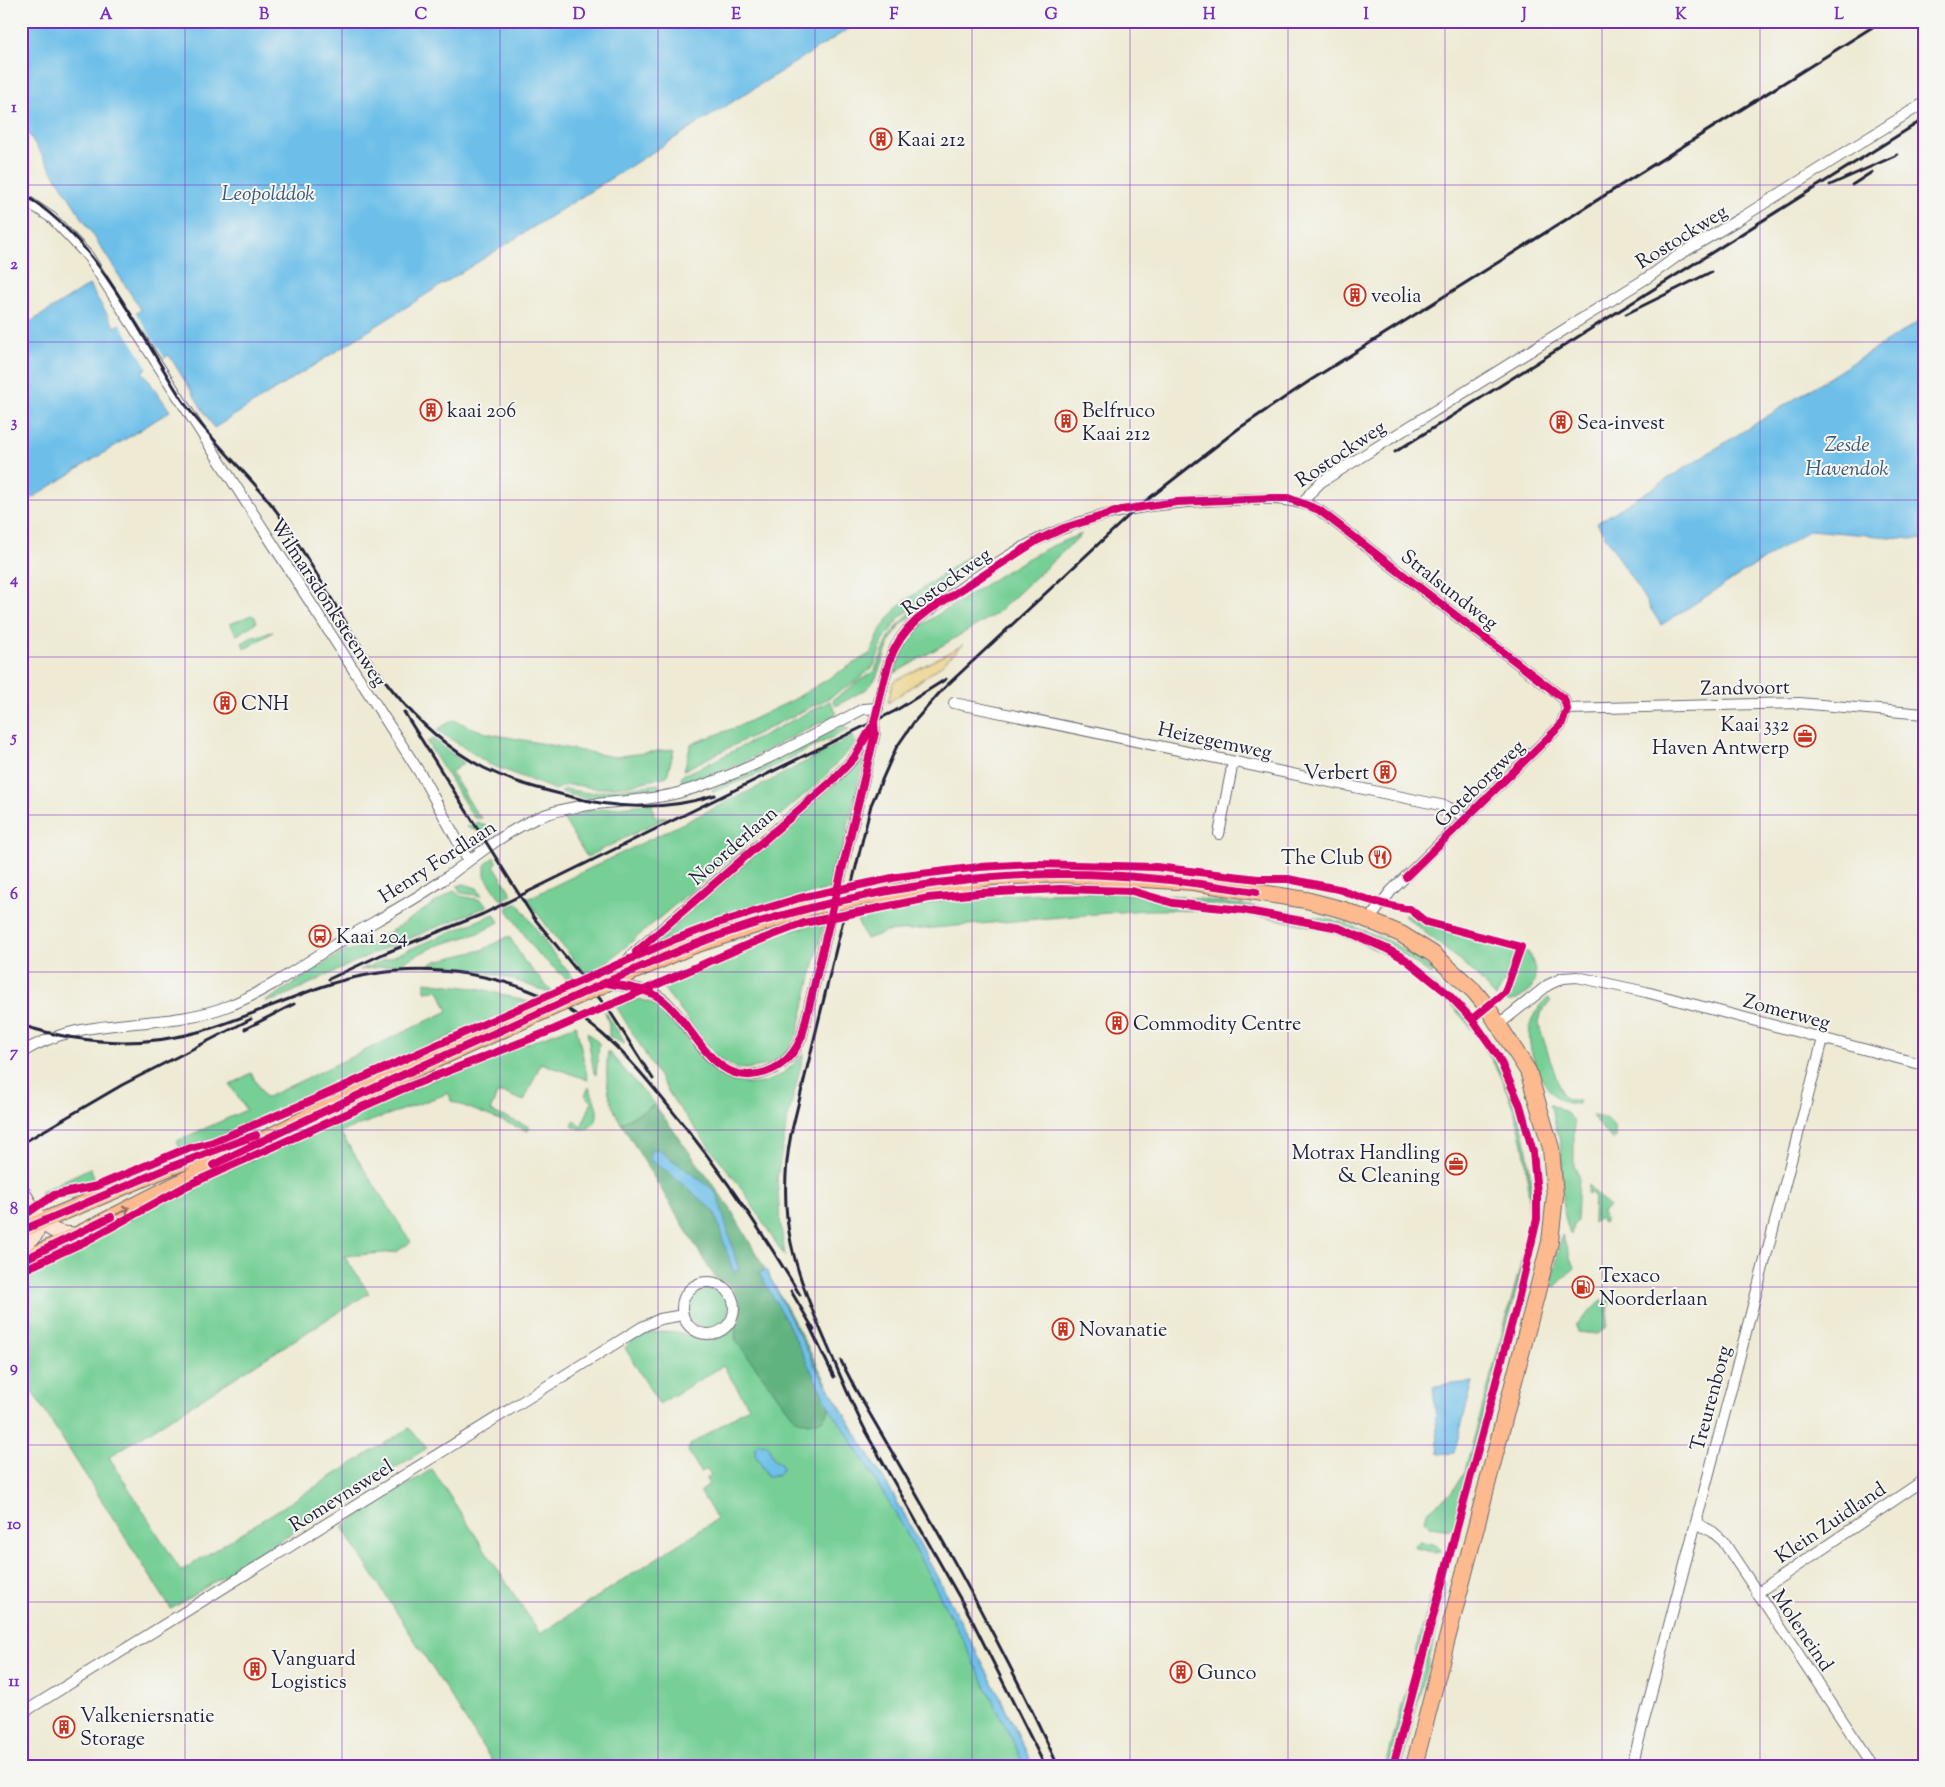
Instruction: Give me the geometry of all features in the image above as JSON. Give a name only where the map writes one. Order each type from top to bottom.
[{"type":"main road","name":"Noorderlaan","points":[[21,1261],[310,1116],[524,1020],[692,946],[811,908],[873,895],[992,877],[1060,874],[1193,882],[1306,900],[1340,908],[1401,934],[1445,964],[1474,991],[1528,1071],[1551,1148],[1555,1196],[1550,1242],[1538,1295],[1414,1766]]},
{"type":"main road","name":"Noorderlaan","points":[[21,1230],[173,1166],[310,1116]]},
{"type":"main road","points":[[21,1190],[41,1221],[50,1230],[59,1234],[80,1233]]},
{"type":"main road","points":[[21,1250],[36,1234],[41,1221]]},
{"type":"street","name":"Rostockweg","points":[[607,983],[645,990],[666,1002],[706,1053],[719,1066],[734,1073],[748,1076],[776,1069],[796,1049],[802,1036],[875,733],[873,726],[892,653],[897,641],[906,629],[945,599],[1038,540],[1104,515],[1154,504],[1272,498],[1288,498],[1304,502],[1310,492],[1321,482],[1650,276],[1679,254],[1741,218],[1924,103]]},
{"type":"street","name":"Wilmarsdonksteenweg","points":[[21,197],[52,218],[88,256],[423,778],[468,860]]},
{"type":"street","name":"Stralsundweg","points":[[1304,502],[1333,520],[1555,690],[1564,699],[1567,709]]},
{"type":"street","name":"Zandvoort","points":[[1567,709],[1798,703],[1924,714]]},
{"type":"street","name":"Heizegemweg","points":[[954,704],[1445,806],[1465,819]]},
{"type":"street","name":"Henry Fordlaan","points":[[21,1053],[45,1041],[80,1030],[110,1024],[177,1018],[228,1006],[266,987],[393,912],[442,881],[468,860],[534,819],[554,812],[674,794],[702,786],[731,775],[863,708],[878,708]]},
{"type":"street","name":"Goteborgweg","points":[[1369,920],[1391,891],[1561,725],[1567,709]]},
{"type":"street","name":"Noorderlaan","points":[[607,983],[633,954],[831,782],[854,758],[867,732],[873,726]]},
{"type":"street","points":[[1219,834],[1233,762]]},
{"type":"street","name":"Zomerweg","points":[[1498,1024],[1548,985],[1564,978],[1577,976],[1640,990],[1924,1065]]},
{"type":"street","name":"Treurenborg","points":[[1632,1766],[1823,1039]]},
{"type":"street","points":[[702,1283],[718,1284],[726,1289],[734,1304],[731,1321],[718,1332],[700,1333],[692,1329],[683,1315],[684,1299],[694,1286],[702,1283]]},
{"type":"street","name":"Romeynsweel","points":[[21,1714],[638,1330],[660,1319],[683,1315]]},
{"type":"street","name":"Klein Zuidland","points":[[1757,1593],[1924,1480]]},
{"type":"street","name":"Moleneind","points":[[1696,1523],[1713,1532],[1723,1541],[1873,1766]]},
{"type":"green space","points":[[1082,534],[996,614],[895,673],[906,642],[926,622],[1033,556],[1049,547]]},
{"type":"green space","points":[[971,554],[974,559],[951,576],[938,591],[901,616],[884,639],[874,666],[857,681],[827,699],[684,770],[691,744],[737,727],[793,700],[871,653],[881,629],[898,606]]},
{"type":"green space","points":[[935,597],[901,624],[891,639],[876,678],[868,688],[836,706],[833,700],[875,670],[889,638],[900,623],[908,615]]},
{"type":"green space","points":[[251,615],[255,617],[257,622],[237,635],[230,624]]},
{"type":"green space","points":[[273,632],[245,649],[242,643],[252,637]]},
{"type":"green space","points":[[830,701],[837,714],[738,765],[681,785],[682,775],[702,767]]},
{"type":"green space","points":[[453,720],[486,733],[614,757],[674,749],[667,776],[615,787],[598,788],[565,785],[556,790],[489,764],[437,730]]},
{"type":"green space","points":[[844,725],[845,728],[849,729],[758,774],[713,792],[712,789]]},
{"type":"green space","points":[[853,736],[855,740],[854,745],[818,783],[597,971],[588,976],[555,937],[527,899],[770,781]]},
{"type":"green space","points":[[433,739],[464,763],[451,772],[477,814],[482,818],[474,818],[427,742]]},
{"type":"green space","points":[[858,760],[863,762],[833,889],[785,900],[739,914],[692,930],[647,949],[841,779]]},
{"type":"green space","points":[[659,784],[658,790],[587,799],[561,792],[565,789],[589,793]]},
{"type":"green space","points":[[652,803],[654,816],[667,817],[587,857],[563,818],[587,811]]},
{"type":"green space","points":[[478,822],[493,830],[485,834],[467,827]]},
{"type":"green space","points":[[494,857],[497,863],[494,865],[512,895],[501,900],[485,876],[485,865]]},
{"type":"green space","points":[[464,884],[477,888],[482,896],[461,893],[457,886]]},
{"type":"green space","points":[[455,890],[460,896],[481,900],[488,906],[367,956],[278,999],[265,1002],[343,952],[361,947],[363,949]]},
{"type":"green space","points":[[1139,891],[1280,910],[1344,923],[1391,942],[1435,971],[1432,975],[1384,945],[1336,926],[1285,914],[1172,900]]},
{"type":"green space","points":[[1077,892],[1136,895],[1174,905],[1247,914],[1291,921],[1335,931],[1367,942],[1388,952],[1427,979],[1463,1014],[1486,1044],[1504,1076],[1517,1110],[1526,1145],[1530,1182],[1530,1219],[1525,1257],[1454,1527],[1451,1530],[1430,1527],[1425,1520],[1427,1512],[1452,1492],[1465,1471],[1520,1268],[1528,1217],[1527,1173],[1520,1130],[1506,1089],[1487,1051],[1461,1017],[1431,986],[1396,961],[1356,941],[1305,925],[1251,915],[1143,910],[886,932],[866,939],[855,916],[910,905],[965,898]]},
{"type":"green space","points":[[518,903],[551,951],[576,981],[571,983],[536,952],[506,908]]},
{"type":"green space","points":[[1406,913],[1424,924],[1517,950],[1509,974],[1496,997],[1471,970],[1404,915]]},
{"type":"green space","points":[[494,914],[499,922],[479,933],[435,946],[399,964],[360,970]]},
{"type":"green space","points":[[824,922],[798,1032],[787,1053],[768,1065],[746,1069],[736,1068],[717,1058],[661,985],[787,932]]},
{"type":"green space","points":[[509,936],[524,961],[552,992],[548,993],[518,981],[490,973],[428,965],[436,961],[482,950]]},
{"type":"green space","points":[[1524,951],[1528,952],[1534,965],[1534,983],[1526,994],[1517,999],[1510,1001],[1500,1000],[1512,982]]},
{"type":"green space","points":[[425,982],[482,989],[529,1002],[217,1138],[180,1148],[177,1141],[246,1110],[230,1085],[251,1073],[265,1098],[448,1011],[439,990],[425,991]]},
{"type":"green space","points":[[1548,998],[1551,1001],[1540,1014],[1538,1023],[1562,1095],[1567,1099],[1579,1101],[1578,1104],[1562,1101],[1553,1094],[1541,1077],[1533,1057],[1529,1036],[1532,1019],[1536,1011]]},
{"type":"green space","points":[[640,999],[656,1006],[670,1017],[703,1059],[716,1071],[731,1080],[749,1084],[766,1082],[786,1071],[804,1053],[787,1122],[777,1178],[785,1257],[742,1189],[674,1101],[616,1006]]},
{"type":"green space","points":[[605,1011],[625,1043],[623,1044],[609,1036],[609,1025]]},
{"type":"green space","points":[[576,1025],[588,1080],[541,1063],[524,1101],[504,1093],[497,1094],[490,1111],[530,1127],[528,1131],[451,1101],[449,1093],[340,1132],[411,1242],[396,1252],[344,1256],[369,1293],[109,1457],[181,1571],[409,1428],[427,1448],[171,1609],[21,1374],[21,1275],[159,1202],[340,1120],[465,1067]]},
{"type":"green space","points":[[587,1032],[599,1043],[596,1075],[594,1073]]},
{"type":"green space","points":[[608,1051],[655,1105],[621,1123],[613,1106],[608,1088]]},
{"type":"green space","points":[[589,1087],[597,1109],[596,1120],[588,1128],[584,1129],[572,1126],[575,1120],[581,1127],[592,1102],[585,1095]]},
{"type":"green space","points":[[1550,1104],[1568,1114],[1574,1121],[1574,1166],[1579,1175],[1577,1221],[1574,1224],[1572,1235],[1565,1217],[1560,1142]]},
{"type":"green space","points":[[655,1105],[730,1208],[781,1297],[832,1393],[828,1412],[822,1420],[809,1423],[795,1419],[736,1341],[735,1325],[740,1318],[741,1310],[738,1297],[728,1284],[716,1278],[710,1270],[621,1123]]},
{"type":"green space","points":[[1592,1116],[1602,1117],[1610,1121],[1615,1132],[1613,1140]]},
{"type":"green space","points":[[90,1168],[97,1184],[69,1196],[55,1195],[45,1200],[40,1192]]},
{"type":"green space","points":[[1588,1185],[1609,1207],[1602,1212],[1605,1220],[1603,1223],[1599,1218],[1593,1223],[1594,1194],[1587,1193]]},
{"type":"green space","points":[[1562,1235],[1574,1268],[1556,1286],[1551,1287]]},
{"type":"green space","points":[[712,1289],[719,1292],[725,1298],[728,1309],[727,1317],[719,1326],[712,1329],[704,1329],[697,1326],[689,1317],[688,1305],[691,1298],[700,1290]]},
{"type":"green space","points":[[1607,1296],[1610,1296],[1606,1328],[1597,1334],[1577,1332],[1576,1325]]},
{"type":"green space","points":[[735,1325],[736,1341],[832,1393],[902,1510],[1001,1699],[1033,1766],[990,1766],[987,1762],[981,1766],[495,1766],[342,1527],[432,1469],[540,1634],[717,1519],[700,1491],[709,1485],[706,1479],[711,1475],[707,1469],[701,1472],[688,1451],[690,1445],[749,1407],[723,1366],[659,1404],[625,1348],[637,1338],[663,1332],[681,1333],[712,1340],[721,1336]]},
{"type":"green space","points":[[1420,1541],[1436,1545],[1442,1551],[1436,1553],[1416,1548],[1415,1545]]},
{"type":"green space","points":[[1437,1573],[1445,1582],[1446,1593],[1401,1766],[1386,1766]]},
{"type":"sand","points":[[963,645],[938,668],[888,703],[893,682]]},
{"type":"water","name":"Leopolddok","points":[[21,21],[861,21],[214,428],[169,355],[142,371],[170,411],[21,505],[21,328],[89,285],[115,327],[141,310],[21,122]]},
{"type":"water","name":"Zesde Havendok","points":[[1924,318],[1924,540],[1810,530],[1661,625],[1597,523]]},
{"type":"water","points":[[651,1149],[657,1149],[713,1189],[718,1197],[739,1270],[733,1272],[714,1211],[668,1172],[650,1160]]},
{"type":"water","points":[[766,1270],[813,1362],[902,1510],[1001,1699],[1033,1766],[1025,1766],[962,1638],[901,1523],[845,1430],[831,1411],[786,1320],[759,1273]]},
{"type":"water","points":[[1473,1382],[1454,1453],[1439,1454],[1433,1386]]},
{"type":"water","points":[[759,1443],[767,1444],[774,1460],[780,1463],[783,1468],[778,1475],[768,1477],[755,1454],[755,1447]]},
{"type":"pier","points":[[135,311],[165,359],[149,370],[119,322]]},
{"type":"railway","points":[[869,1437],[852,1404],[806,1293],[791,1244],[785,1192],[791,1134],[871,805],[896,748],[914,722],[942,690],[1138,507],[1238,429],[1311,380],[1882,21]]},
{"type":"railway","points":[[1395,452],[1924,119]]},
{"type":"railway","points":[[1830,185],[1897,155]]},
{"type":"railway","points":[[1852,185],[1872,172]]},
{"type":"railway","points":[[21,193],[48,212],[72,234],[94,260],[131,315],[183,401],[207,432],[273,506],[369,659],[393,691],[420,720],[450,746],[484,768],[523,784],[583,800],[620,805],[659,806],[678,804],[715,795]]},
{"type":"railway","points":[[1626,314],[1711,272]]},
{"type":"railway","points":[[329,979],[383,954],[483,914],[895,711],[946,679]]},
{"type":"railway","points":[[404,712],[534,918],[609,1010],[653,1079]]},
{"type":"railway","points":[[21,1025],[88,1040],[111,1042],[157,1040],[202,1031],[321,987],[357,977],[393,972],[430,971],[467,974],[504,982],[538,994],[571,1011],[601,1033],[624,1055],[656,1091],[717,1168],[760,1230],[800,1295]]},
{"type":"railway","points":[[245,1029],[294,1004]]},
{"type":"railway","points":[[21,1144],[122,1085],[251,1019]]},
{"type":"railway","points":[[791,1291],[814,1330]]},
{"type":"railway","points":[[809,1325],[834,1377]]},
{"type":"railway","points":[[841,1361],[856,1390]]},
{"type":"railway","points":[[853,1385],[986,1620],[1058,1766]]},
{"type":"railway","points":[[865,1431],[970,1616],[1045,1766]]},
{"type":"cycle path","points":[[607,983],[651,993],[664,1001],[708,1053],[719,1064],[733,1072],[748,1075],[766,1072],[783,1062],[796,1048],[802,1036],[875,733],[874,722],[885,674],[895,647],[903,635],[928,611],[1038,540],[1064,528],[1121,510],[1177,502],[1288,498],[1319,510],[1564,699],[1567,709],[1561,725],[1406,877]]},
{"type":"cycle path","points":[[636,952],[831,782],[854,758],[871,728]]},
{"type":"cycle path","points":[[21,1210],[29,1212],[54,1195],[97,1186],[183,1150],[213,1142],[306,1103],[673,940],[718,923],[800,898],[897,877],[979,867],[1035,864],[1156,867],[1258,879],[1288,879],[1343,890],[1375,902],[1410,909],[1426,922],[1521,947],[1505,992],[1472,1019]]},
{"type":"cycle path","points":[[213,1165],[597,986],[691,946],[778,917],[871,894],[966,880],[1013,876],[1058,874],[1108,875],[1157,879],[1256,892]]},
{"type":"cycle path","points":[[21,1271],[88,1240],[188,1185],[400,1090],[555,1029],[747,945],[804,923],[929,898],[1060,889],[1132,891],[1173,903],[1243,910],[1339,928],[1405,959],[1446,992],[1472,1019],[1498,1056],[1520,1105],[1533,1152],[1537,1193],[1537,1219],[1518,1300],[1393,1766]]},
{"type":"cycle path","points":[[25,1229],[173,1166],[256,1135]]},
{"type":"cycle path","points":[[21,1261],[111,1217]]},
{"type":"place","name":"Kaai 212","points":[[881,139]]},
{"type":"place","name":"veolia","points":[[1355,295]]},
{"type":"place","name":"kaai 206","points":[[431,410]]},
{"type":"place","name":"Belfruco Kaai 212","points":[[1066,421]]},
{"type":"place","name":"Sea-invest","points":[[1561,422]]},
{"type":"place","name":"CNH","points":[[225,703]]},
{"type":"place","name":"Kaai 332 Haven Antwerp","points":[[1805,736]]},
{"type":"place","name":"Verbert","points":[[1385,772]]},
{"type":"place","name":"The Club","points":[[1380,857]]},
{"type":"place","name":"Kaai 204","points":[[320,936]]},
{"type":"place","name":"Commodity Centre","points":[[1117,1023]]},
{"type":"place","name":"Motrax Handling & Cleaning","points":[[1456,1164]]},
{"type":"place","name":"Texaco Noorderlaan","points":[[1583,1287]]},
{"type":"place","name":"Novanatie","points":[[1063,1329]]},
{"type":"place","name":"Vanguard Logistics","points":[[255,1669]]},
{"type":"place","name":"Gunco","points":[[1181,1672]]},
{"type":"place","name":"Valkeniersnatie Storage","points":[[64,1727]]}]
